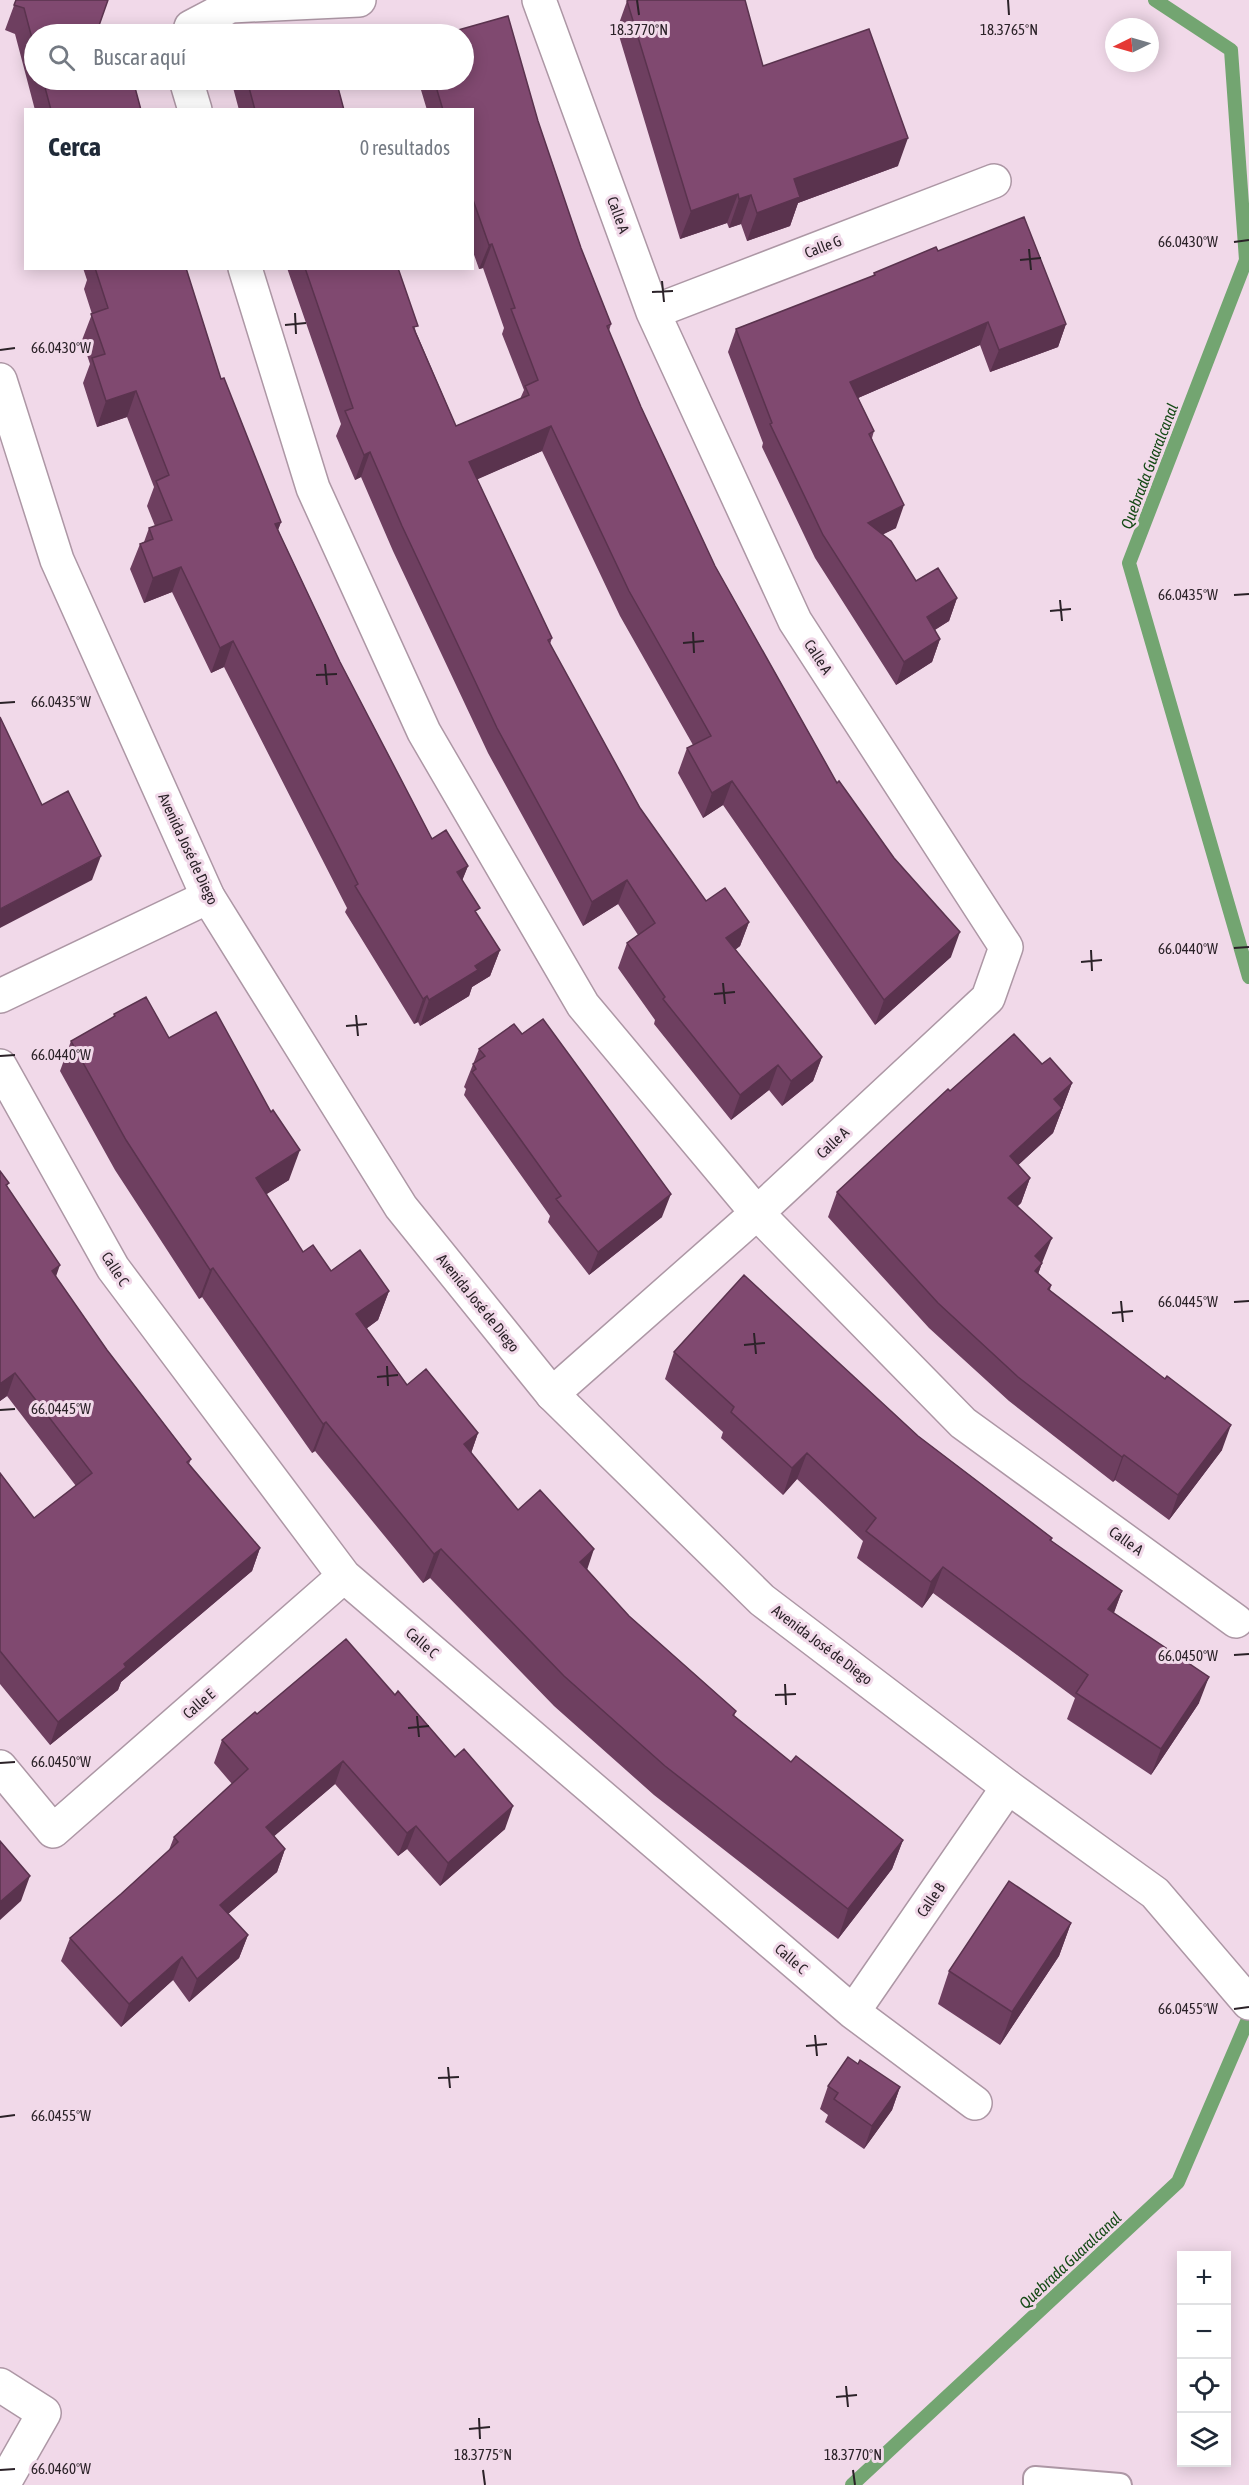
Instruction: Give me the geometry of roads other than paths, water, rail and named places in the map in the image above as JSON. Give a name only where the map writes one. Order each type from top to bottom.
[{"type":"street","points":[[197,24],[231,6],[359,0]]},
{"type":"street","name":"Calle A","points":[[540,0],[653,312],[795,621],[1006,947],[988,998],[758,1213],[552,1394]]},
{"type":"street","points":[[189,90],[194,108]]},
{"type":"street","name":"Calle G","points":[[653,312],[994,181]]},
{"type":"street","name":"Calle A","points":[[245,270],[313,488],[424,732],[583,1005],[758,1213],[963,1423],[1236,1621]]},
{"type":"street","name":"Avenida José de Diego","points":[[0,380],[57,560],[208,897],[401,1207],[552,1394],[762,1600],[1008,1787],[1155,1893],[1249,2003]]},
{"type":"street","points":[[0,996],[208,897]]},
{"type":"street","name":"Calle C","points":[[0,1066],[113,1269],[344,1576],[853,2012],[975,2103]]},
{"type":"street","name":"Calle E","points":[[0,1767],[53,1832],[344,1576]]},
{"type":"street","name":"Calle B","points":[[853,2012],[1008,1787]]},
{"type":"street","points":[[0,2385],[44,2413],[3,2485]]},
{"type":"lane","points":[[1035,2485],[1035,2478],[1120,2485]]},
{"type":"waterway","name":"Quebrada Guaralcanal","points":[[1155,0],[1231,50],[1246,260],[1129,563],[1249,977]]},
{"type":"waterway","name":"Quebrada Guaralcanal","points":[[852,2485],[1178,2182],[1249,2017]]}]
